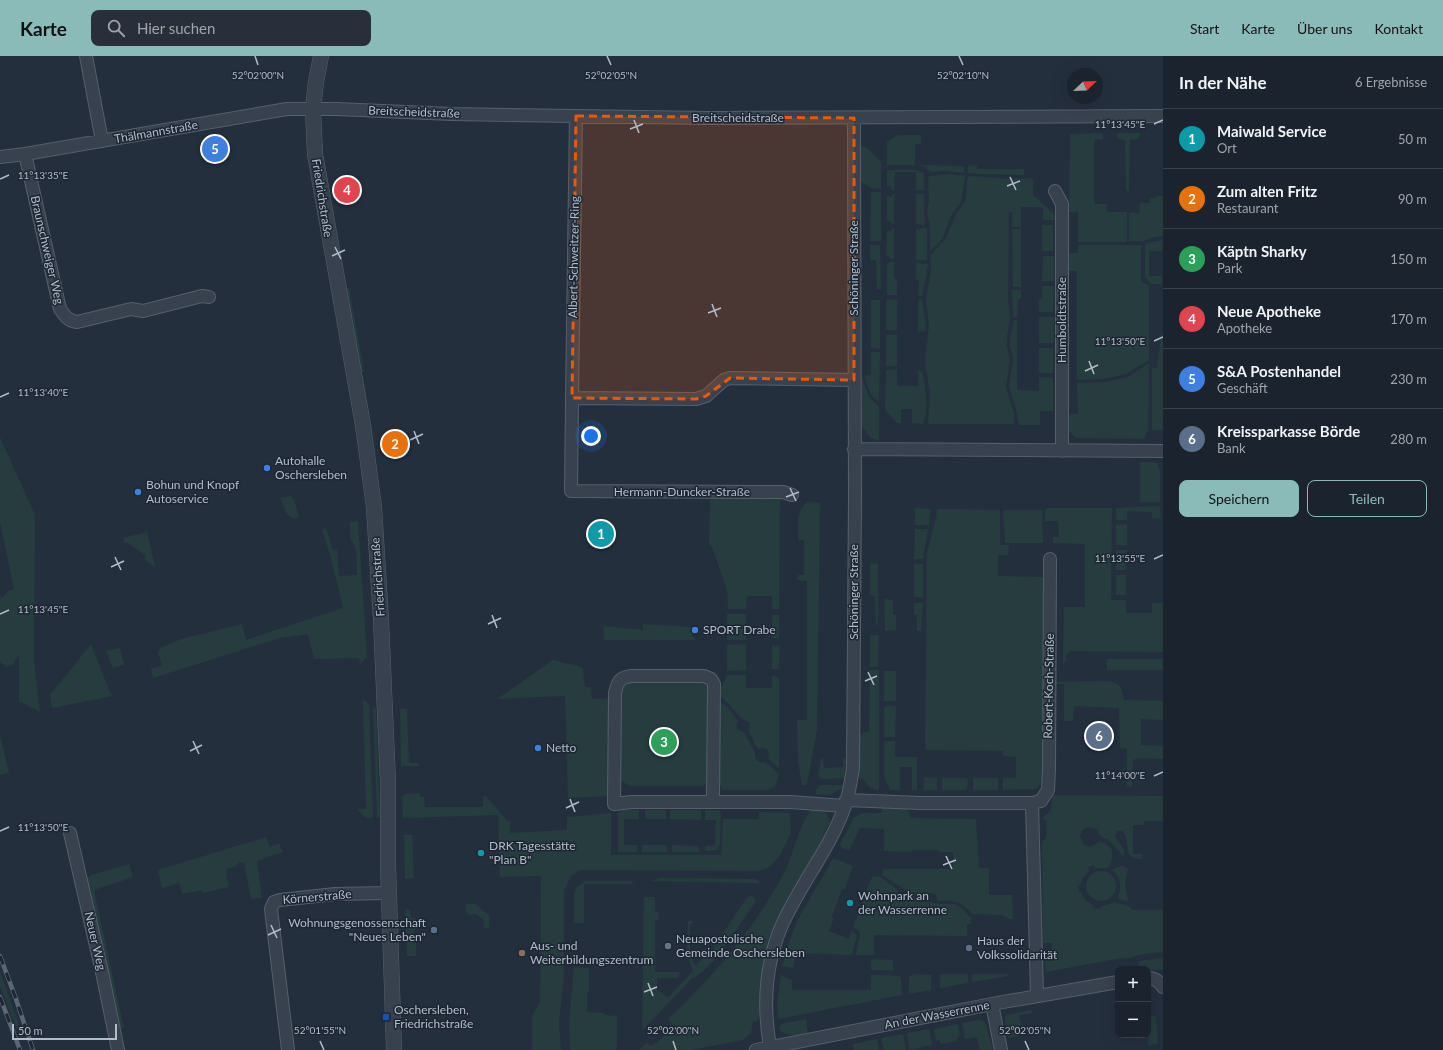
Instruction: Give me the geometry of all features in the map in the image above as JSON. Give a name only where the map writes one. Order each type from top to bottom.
[{"type":"street","points":[[86,56],[102,141]]},
{"type":"street","name":"Friedrichstraße","points":[[321,56],[313,109],[313,130],[318,174],[363,425],[374,507],[388,782],[389,893],[394,1050]]},
{"type":"street","name":"Thälmannstraße","points":[[0,157],[287,110],[313,109]]},
{"type":"street","name":"Breitscheidstraße","points":[[313,109],[452,114],[707,118],[1163,116]]},
{"type":"street","name":"Albert-Schweitzer-Ring","points":[[571,491],[576,116]]},
{"type":"street","name":"Schöninger Straße","points":[[770,1047],[765,1010],[766,988],[773,953],[785,919],[826,846],[846,803],[851,783],[854,753],[854,118]]},
{"type":"street","name":"Braunschweiger Weg","points":[[25,154],[60,309],[65,317],[72,322],[77,322],[131,309],[143,310],[202,296],[209,297]]},
{"type":"street","name":"Humboldtstraße","points":[[1055,191],[1062,204],[1062,450]]},
{"type":"street","points":[[572,398],[696,399],[706,396],[724,380],[730,378],[854,380]]},
{"type":"street","points":[[854,449],[1163,451]]},
{"type":"street","name":"Hermann-Duncker-Straße","points":[[571,491],[783,492],[792,495]]},
{"type":"street","name":"Robert-Koch-Straße","points":[[1032,803],[1041,801],[1048,790],[1050,559]]},
{"type":"street","points":[[713,802],[714,684],[711,679],[704,676],[622,677],[617,683],[615,693],[614,804],[632,802],[1032,803],[1037,996]]},
{"type":"street","name":"Neuer Weg","points":[[70,833],[102,972],[118,1050]]},
{"type":"street","name":"Körnerstraße","points":[[288,1050],[271,909],[274,902],[280,900],[335,894],[389,893]]},
{"type":"street","points":[[1151,978],[1154,978],[1163,987]]},
{"type":"street","name":"An der Wasserrenne","points":[[756,1050],[992,1004],[1115,983]]},
{"type":"street","points":[[992,1004],[1001,1050]]},
{"type":"highlighted area","points":[[576,116],[854,118],[854,380],[730,378],[706,396],[696,399],[572,398]]},
{"type":"green space","points":[[1103,133],[1103,139],[1094,140],[1094,204],[1107,204],[1107,212],[1127,212],[1127,242],[1078,242],[1078,212],[1069,212],[1070,134]]},
{"type":"green space","points":[[1117,133],[1140,133],[1139,139],[1130,140],[1129,191],[1126,191],[1125,140],[1117,139]]},
{"type":"green space","points":[[898,135],[921,135],[921,144],[915,144],[915,165],[887,165],[887,142]]},
{"type":"green space","points":[[861,147],[866,147],[881,162],[881,189],[871,188],[860,181]]},
{"type":"green space","points":[[918,165],[964,166],[964,173],[944,171],[931,172],[925,167]]},
{"type":"green space","points":[[968,165],[977,166],[977,169],[1024,169],[1024,175],[968,173]]},
{"type":"green space","points":[[887,170],[916,170],[924,173],[924,190],[916,190],[916,172],[895,172],[894,190],[892,190],[891,185],[887,186]]},
{"type":"green space","points":[[951,174],[965,176],[961,202],[952,214],[943,237],[930,251],[930,228],[927,211],[929,200],[928,177]]},
{"type":"green space","points":[[970,176],[1011,179],[1032,178],[1033,195],[1054,214],[1055,220],[1043,220],[1043,207],[1021,207],[1021,227],[1012,227],[1012,212],[1009,212],[1008,298],[1010,317],[1007,347],[1010,359],[1006,387],[1014,413],[1014,424],[929,424],[928,421],[930,394],[925,360],[929,325],[926,300],[931,270],[930,256],[946,238],[956,214],[966,200],[967,180]]},
{"type":"green space","points":[[871,192],[881,192],[881,241],[870,241]]},
{"type":"green space","points":[[892,194],[894,194],[894,224],[887,221],[887,196],[892,197]]},
{"type":"green space","points":[[916,194],[924,194],[925,225],[916,224]]},
{"type":"green space","points":[[1156,196],[1163,196],[1163,236],[1150,238],[1143,241],[1129,241],[1129,213],[1139,213],[1140,203],[1150,203],[1150,198],[1155,198]]},
{"type":"green space","points":[[1042,225],[1053,225],[1053,251],[1042,251]]},
{"type":"green space","points":[[892,228],[894,228],[894,259],[890,259],[889,256],[886,256],[887,231],[891,231]]},
{"type":"green space","points":[[916,229],[927,229],[927,260],[916,260]]},
{"type":"green space","points":[[1012,229],[1021,229],[1021,287],[1013,287]]},
{"type":"green space","points":[[1163,240],[1162,251],[1149,251],[1149,276],[1162,276],[1162,284],[1152,284],[1145,278],[1145,246],[1146,243]]},
{"type":"green space","points":[[870,245],[880,245],[881,289],[877,289],[876,260],[870,260]]},
{"type":"green space","points":[[1078,245],[1141,245],[1141,281],[1149,286],[1149,360],[1126,374],[1103,379],[1077,380],[1077,271],[1065,271],[1065,253],[1078,253]]},
{"type":"green space","points":[[1043,256],[1054,256],[1054,281],[1042,281]]},
{"type":"green space","points":[[894,262],[894,279],[897,279],[897,295],[887,295],[887,264]]},
{"type":"green space","points":[[916,263],[928,264],[922,296],[918,296],[919,280],[916,279]]},
{"type":"green space","points":[[1042,286],[1054,286],[1053,312],[1039,312],[1039,299],[1042,299]]},
{"type":"green space","points":[[349,288],[364,372],[360,372],[345,289]]},
{"type":"green space","points":[[1012,290],[1021,290],[1021,299],[1018,299],[1017,317],[1013,317]]},
{"type":"green space","points":[[897,299],[897,331],[886,330],[886,300]]},
{"type":"green space","points":[[922,299],[926,325],[925,331],[918,332],[918,300]]},
{"type":"green space","points":[[871,300],[880,300],[880,349],[871,348]]},
{"type":"green space","points":[[1039,317],[1054,317],[1054,343],[1039,343]]},
{"type":"green space","points":[[1014,320],[1017,320],[1017,390],[1039,391],[1039,377],[1053,378],[1053,411],[1040,411],[1040,425],[1019,425],[1009,387],[1013,359],[1010,338]]},
{"type":"green space","points":[[1163,332],[1163,430],[1152,430],[1152,368],[1157,368],[1161,336]]},
{"type":"green space","points":[[886,335],[897,335],[897,366],[886,366]]},
{"type":"green space","points":[[1039,348],[1053,348],[1053,373],[1039,373]]},
{"type":"green space","points":[[871,352],[880,352],[879,402],[871,395],[864,376],[871,375]]},
{"type":"green space","points":[[1149,363],[1148,430],[1144,439],[1076,438],[1069,431],[1069,414],[1078,414],[1077,383],[1105,382],[1128,377]]},
{"type":"green space","points":[[897,369],[897,386],[918,386],[918,370],[922,372],[926,413],[922,424],[912,423],[912,409],[901,409],[901,423],[897,423],[885,410],[886,370]]},
{"type":"green space","points":[[862,378],[869,397],[879,407],[879,441],[871,438],[862,426]]},
{"type":"green space","points":[[0,437],[35,515],[34,661],[40,712],[19,701],[19,654],[13,665],[6,667],[0,662],[0,595],[2,598],[8,591],[14,589],[0,522]]},
{"type":"green space","points":[[1140,462],[1156,462],[1160,470],[1160,502],[1140,502]]},
{"type":"green space","points":[[291,496],[294,500],[299,517],[294,519],[287,514],[280,498]]},
{"type":"green space","points":[[722,496],[778,496],[782,501],[780,502],[779,609],[772,609],[772,596],[747,596],[746,609],[728,609],[727,590],[712,547],[709,544],[710,499],[720,498]]},
{"type":"green space","points":[[808,502],[820,503],[817,730],[807,785],[802,785],[798,761],[797,720],[807,720],[807,581],[797,580],[798,575],[804,575],[804,540],[798,540],[798,519],[801,509]]},
{"type":"green space","points":[[1160,506],[1161,519],[1152,518],[1152,512],[1127,511],[1127,520],[1116,520],[1116,508]]},
{"type":"green space","points":[[915,508],[931,509],[929,525],[915,525]]},
{"type":"green space","points":[[1047,508],[1112,508],[1111,600],[1126,600],[1126,613],[1152,613],[1152,603],[1163,603],[1163,652],[1071,651],[1066,655],[1066,661],[1063,663],[1064,607],[1085,607],[1085,544],[1053,543],[1053,537],[1059,537],[1058,521],[1045,521],[1045,511]]},
{"type":"green space","points":[[937,509],[1000,510],[1000,545],[1009,545],[1008,555],[998,555],[998,576],[1043,577],[1042,778],[1037,789],[1003,790],[1003,778],[1016,778],[1016,757],[1003,756],[1003,751],[925,750],[927,553]]},
{"type":"green space","points":[[1003,510],[1042,510],[1043,543],[1005,543]]},
{"type":"green space","points":[[358,521],[367,657],[360,664],[359,658],[314,659],[308,634],[280,638],[153,678],[151,669],[162,665],[158,653],[160,648],[181,639],[242,624],[246,640],[343,608],[322,529],[326,528],[333,550],[337,549],[339,576],[357,575],[356,548],[350,538],[350,522]]},
{"type":"green space","points":[[1127,524],[1127,545],[1116,545],[1116,525]]},
{"type":"green space","points":[[915,529],[928,529],[923,559],[914,559]]},
{"type":"green space","points":[[147,532],[155,566],[144,559],[146,556],[126,542],[125,544],[123,538]]},
{"type":"green space","points":[[1116,550],[1127,550],[1126,570],[1116,570]]},
{"type":"green space","points":[[870,563],[878,564],[878,625],[876,625],[875,596],[870,595]]},
{"type":"green space","points":[[914,564],[923,564],[923,597],[914,597]]},
{"type":"green space","points":[[1116,575],[1126,575],[1126,595],[1116,595]]},
{"type":"green space","points":[[884,599],[893,600],[893,615],[896,615],[896,630],[885,631]]},
{"type":"green space","points":[[914,603],[923,603],[921,631],[917,631],[917,615],[914,615]]},
{"type":"green space","points":[[727,614],[746,614],[746,640],[727,640]]},
{"type":"green space","points":[[772,615],[779,615],[779,638],[772,638]]},
{"type":"green space","points":[[643,624],[692,627],[692,635],[695,640],[604,640],[603,626],[643,630]]},
{"type":"green space","points":[[870,635],[879,635],[878,667],[870,667]]},
{"type":"green space","points":[[91,644],[110,692],[113,696],[52,708],[50,695]]},
{"type":"green space","points":[[746,644],[746,670],[727,671],[727,645]]},
{"type":"green space","points":[[772,645],[780,646],[779,669],[772,669]]},
{"type":"green space","points":[[120,648],[124,665],[113,668],[106,651]]},
{"type":"green space","points":[[1107,659],[1163,659],[1163,670],[1107,670]]},
{"type":"green space","points":[[553,660],[583,668],[585,687],[591,687],[592,699],[611,698],[608,796],[568,798],[565,696],[497,699]]},
{"type":"green space","points":[[870,670],[879,670],[879,790],[869,787],[863,778],[860,779],[858,774],[860,733],[869,731]]},
{"type":"green space","points":[[884,671],[896,671],[896,701],[884,701]]},
{"type":"green space","points":[[727,675],[746,675],[746,688],[772,688],[772,676],[779,677],[779,768],[768,758],[769,754],[767,749],[759,749],[756,746],[748,730],[750,727],[749,722],[742,719],[721,696],[720,690]]},
{"type":"green space","points":[[1108,681],[1116,683],[1120,687],[1124,700],[1163,701],[1163,720],[1141,719],[1141,745],[1163,746],[1163,759],[1139,758],[1133,760],[1132,787],[1127,787],[1127,749],[1120,748],[1119,708],[1074,706],[1073,721],[1064,721],[1064,684],[1052,684],[1052,682]]},
{"type":"green space","points":[[629,682],[700,682],[708,687],[709,783],[702,786],[629,786],[619,779],[620,691],[625,684]]},
{"type":"green space","points":[[363,699],[369,704],[373,818],[366,818],[357,809],[366,809]]},
{"type":"green space","points":[[720,702],[728,708],[738,721],[736,724],[737,729],[744,732],[755,753],[757,761],[762,763],[765,762],[779,775],[775,786],[767,790],[723,790],[719,782]]},
{"type":"green space","points":[[887,705],[896,706],[895,737],[884,737],[884,707],[887,707]]},
{"type":"green space","points":[[373,707],[376,709],[380,817],[377,817]]},
{"type":"green space","points":[[400,709],[407,709],[409,763],[419,763],[419,766],[401,766]]},
{"type":"green space","points":[[0,735],[9,773],[0,775]]},
{"type":"green space","points":[[884,741],[895,741],[895,757],[917,757],[917,790],[912,790],[912,767],[900,767],[900,790],[890,790],[884,776]]},
{"type":"green space","points":[[843,757],[846,760],[844,778],[822,779],[818,777],[821,759],[823,758],[824,768],[843,767]]},
{"type":"green space","points":[[924,777],[937,778],[937,790],[923,790]]},
{"type":"green space","points":[[942,778],[968,778],[967,790],[942,790]]},
{"type":"green space","points":[[973,778],[998,778],[998,790],[973,790]]},
{"type":"green space","points":[[820,785],[842,785],[841,789],[830,795],[816,794],[816,789]]},
{"type":"green space","points":[[420,793],[420,797],[424,797],[425,807],[483,807],[483,796],[486,796],[507,821],[510,821],[510,833],[567,830],[567,817],[611,813],[611,855],[721,855],[723,819],[759,819],[759,812],[790,813],[791,833],[780,855],[770,867],[758,871],[581,870],[572,875],[564,890],[564,976],[559,1022],[561,1050],[532,1050],[532,1016],[540,1002],[541,876],[500,877],[498,815],[403,818],[402,797],[405,794]]},
{"type":"green space","points":[[1052,795],[1163,796],[1163,821],[1144,821],[1143,825],[1133,825],[1133,854],[1142,854],[1142,859],[1135,858],[1128,853],[1127,839],[1122,831],[1117,831],[1115,836],[1124,850],[1124,855],[1122,855],[1110,841],[1100,836],[1097,829],[1088,827],[1082,830],[1080,836],[1084,845],[1090,847],[1101,841],[1111,848],[1112,856],[1107,868],[1095,868],[1094,865],[1088,867],[1089,871],[1083,878],[1080,885],[1078,885],[1079,892],[1081,892],[1085,900],[1093,905],[1093,908],[1100,909],[1100,907],[1115,902],[1128,906],[1133,910],[1163,910],[1163,952],[1138,955],[1131,958],[1116,959],[1046,972],[1045,961],[1052,961],[1052,943],[1043,943],[1042,843],[1046,837],[1047,822],[1043,818],[1051,810]]},
{"type":"green space","points":[[882,808],[907,808],[911,818],[976,819],[979,868],[989,868],[989,895],[1012,895],[1013,919],[1009,919],[1002,915],[973,914],[965,907],[957,903],[938,901],[936,895],[932,893],[927,894],[923,898],[911,894],[881,874],[884,869],[953,869],[953,852],[939,852],[939,850],[912,850],[911,852],[884,851],[884,829],[860,828],[849,851],[839,846],[854,817],[864,813],[881,813]]},
{"type":"green space","points":[[812,809],[824,811],[830,821],[816,851],[789,896],[774,928],[763,963],[758,1021],[753,1022],[751,1033],[743,1040],[691,1050],[640,1050],[646,1043],[651,1046],[656,1043],[673,1028],[673,1024],[668,1019],[717,969],[760,913],[784,873],[800,830]]},
{"type":"green space","points":[[623,810],[639,810],[639,819],[624,819],[624,845],[637,845],[637,852],[618,852],[618,812]]},
{"type":"green space","points":[[645,810],[666,810],[666,819],[645,819]]},
{"type":"green space","points":[[670,810],[701,810],[701,820],[670,819]]},
{"type":"green space","points":[[705,810],[720,811],[721,815],[720,846],[715,851],[705,851],[705,846],[715,845],[716,820],[705,820]]},
{"type":"green space","points":[[404,835],[412,835],[414,878],[405,879]]},
{"type":"green space","points":[[266,837],[270,847],[279,843],[283,852],[257,861],[262,898],[251,899],[244,863],[240,862],[235,867],[228,868],[226,875],[229,887],[203,893],[202,890],[182,894],[179,883],[162,888],[158,870]]},
{"type":"green space","points":[[642,845],[667,845],[667,852],[642,852]]},
{"type":"green space","points":[[672,845],[698,846],[699,852],[672,852]]},
{"type":"green space","points":[[833,858],[853,866],[845,889],[842,889],[832,917],[834,918],[829,931],[849,939],[852,930],[857,936],[852,955],[796,953],[793,968],[782,966],[796,924]]},
{"type":"green space","points":[[129,864],[133,877],[94,890],[124,1028],[120,1028],[87,882],[91,875]]},
{"type":"green space","points":[[1122,866],[1128,868],[1125,885],[1128,901],[1118,898],[1120,883],[1118,876],[1112,870]]},
{"type":"green space","points":[[1101,871],[1112,875],[1116,886],[1112,897],[1101,901],[1090,897],[1086,886],[1090,875]]},
{"type":"green space","points":[[879,876],[897,889],[897,895],[901,900],[907,899],[910,896],[939,904],[954,904],[962,908],[971,918],[971,924],[967,924],[967,936],[874,935],[874,955],[856,955],[860,936],[859,931],[853,927],[872,877]]},
{"type":"green space","points":[[659,878],[753,879],[758,880],[761,883],[652,881]]},
{"type":"green space","points":[[586,881],[631,881],[634,884],[584,884],[584,923],[574,923],[574,893],[577,887]]},
{"type":"green space","points":[[752,895],[756,901],[717,956],[708,967],[692,978],[642,1031],[644,897],[655,897],[655,912],[659,912],[658,920],[655,920],[655,972],[680,972],[678,978],[657,978],[657,989],[668,998],[693,971],[687,954],[688,921],[693,921],[693,923],[690,924],[690,954],[695,966],[714,947],[747,897]]},
{"type":"green space","points":[[466,904],[475,904],[489,915],[489,929],[484,927],[484,920],[476,914],[472,914],[471,916],[465,911]]},
{"type":"green space","points":[[405,908],[410,910],[411,918],[416,918],[416,929],[412,934],[411,939],[416,944],[416,956],[407,956]]},
{"type":"green space","points":[[1163,958],[1163,969],[1151,971],[1151,966],[1139,966],[1138,961]]},
{"type":"green space","points":[[871,960],[893,960],[893,970],[871,970]]},
{"type":"green space","points":[[574,967],[589,968],[587,1012],[603,1013],[609,1016],[617,1015],[616,1050],[570,1050],[569,1023]]},
{"type":"green space","points":[[0,971],[23,1036],[20,1037],[0,986]]},
{"type":"green space","points":[[912,974],[931,975],[931,990],[909,994],[909,978]]},
{"type":"green space","points":[[940,974],[968,974],[968,983],[940,988]]},
{"type":"green space","points":[[972,974],[1007,974],[1008,976],[972,982]]},
{"type":"green space","points":[[781,975],[792,980],[792,990],[871,990],[871,975],[899,976],[901,978],[902,995],[778,1019],[777,1003]]},
{"type":"green space","points":[[1031,1010],[1032,1013],[1019,1015],[1023,1035],[1008,1038],[1005,1020],[1006,1015]]},
{"type":"green space","points":[[1151,1016],[1156,1016],[1158,1044],[1148,1045],[1148,1038],[1151,1038]]},
{"type":"green space","points":[[806,1019],[808,1033],[789,1035],[779,1029],[781,1024]]},
{"type":"green space","points":[[980,1020],[986,1025],[993,1050],[980,1050],[977,1037],[965,1039],[962,1023]]},
{"type":"green space","points":[[958,1024],[960,1036],[957,1037],[957,1041],[940,1044],[940,1040],[936,1041],[934,1029]]},
{"type":"green space","points":[[929,1029],[932,1045],[909,1050],[907,1033]]},
{"type":"green space","points":[[903,1034],[906,1050],[884,1050],[881,1038]]},
{"type":"green space","points":[[877,1039],[879,1050],[854,1050],[853,1044]]},
{"type":"railway","points":[[0,956],[33,1050]]},
{"type":"railway","points":[[0,997],[20,1050]]},
{"type":"place","name":"S&A Postenhandel","points":[[215,149]]},
{"type":"place","name":"Neue Apotheke","points":[[347,190]]},
{"type":"place","name":"Zum alten Fritz","points":[[395,444]]},
{"type":"place","name":"Autohalle Oschersleben","points":[[267,468]]},
{"type":"place","name":"Bohun und Knopf Autoservice","points":[[138,492]]},
{"type":"place","name":"Maiwald Service","points":[[601,534]]},
{"type":"place","name":"SPORT Drabe","points":[[695,630]]},
{"type":"place","name":"Kreissparkasse Börde","points":[[1099,736]]},
{"type":"place","name":"Käptn Sharky","points":[[664,742]]},
{"type":"place","name":"Netto","points":[[538,748]]},
{"type":"place","name":"DRK Tagesstätte \"Plan B\"","points":[[481,853]]},
{"type":"place","name":"Wohnpark an der Wasserrenne","points":[[850,903]]},
{"type":"place","name":"Wohnungsgenossenschaft \"Neues Leben\"","points":[[434,930]]},
{"type":"place","name":"Neuapostolische Gemeinde Oschersleben","points":[[668,946]]},
{"type":"place","name":"Haus der Volkssolidarität","points":[[969,948]]},
{"type":"place","name":"Aus- und Weiterbildungszentrum","points":[[522,953]]},
{"type":"place","name":"Oschersleben, Friedrichstraße","points":[[386,1017]]}]
